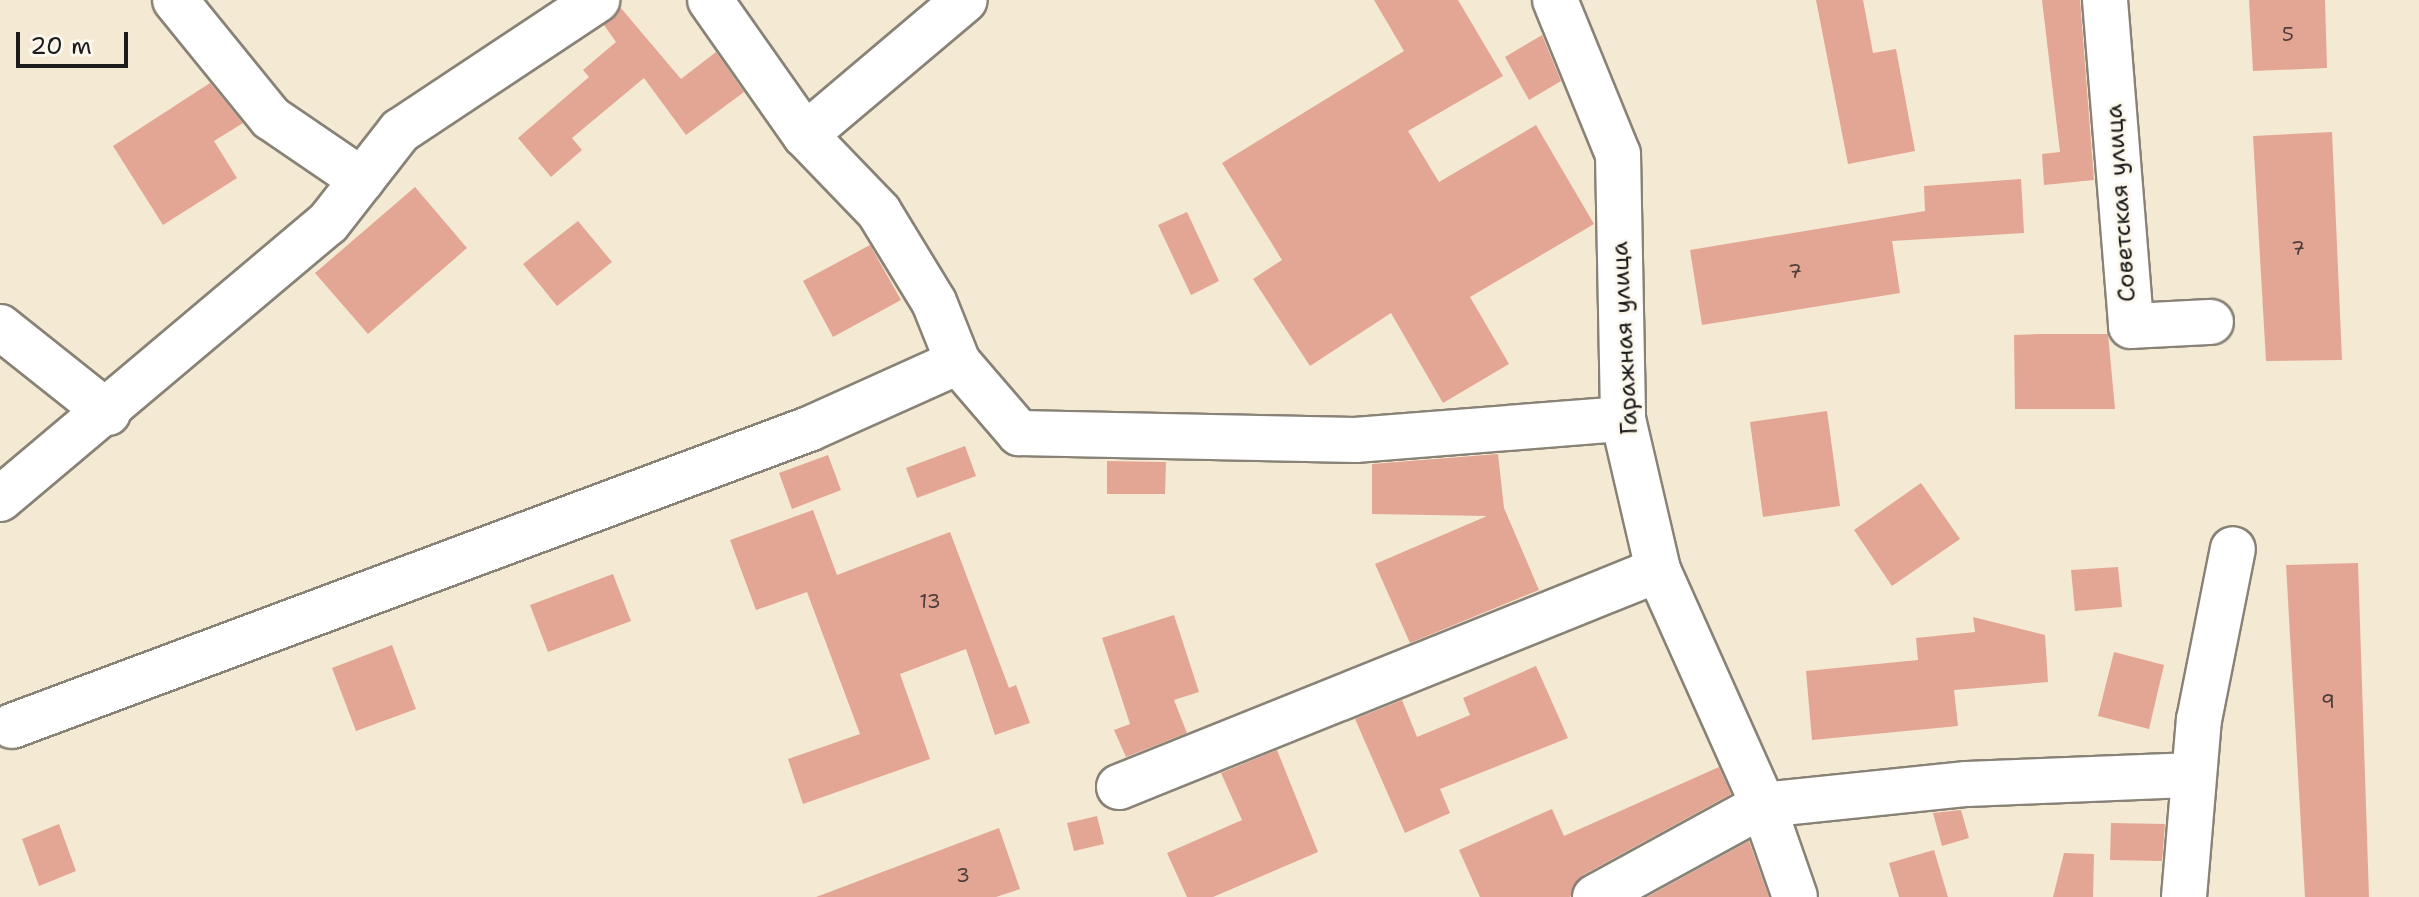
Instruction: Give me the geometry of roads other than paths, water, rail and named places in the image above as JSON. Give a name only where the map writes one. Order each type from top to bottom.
[{"type":"street","points":[[175,0],[271,118],[362,180]]},
{"type":"street","points":[[0,499],[108,413],[328,223],[400,131],[597,0]]},
{"type":"street","points":[[710,0],[805,135],[879,212],[934,302],[958,362],[1019,433],[1355,440],[1623,419]]},
{"type":"street","points":[[805,135],[965,0]]},
{"type":"street","name":"Гаражная улица","points":[[1555,0],[1618,154],[1623,419],[1658,570],[1763,805],[1795,897]]},
{"type":"street","name":"Советская улица","points":[[2105,0],[2131,326],[2211,322]]},
{"type":"street","points":[[0,327],[108,413]]},
{"type":"street","points":[[12,726],[809,429],[958,362]]},
{"type":"street","points":[[2184,897],[2194,775],[2233,549]]},
{"type":"street","points":[[1119,787],[1658,570]]},
{"type":"street","points":[[1595,897],[1763,805],[1967,784],[2194,775]]}]
